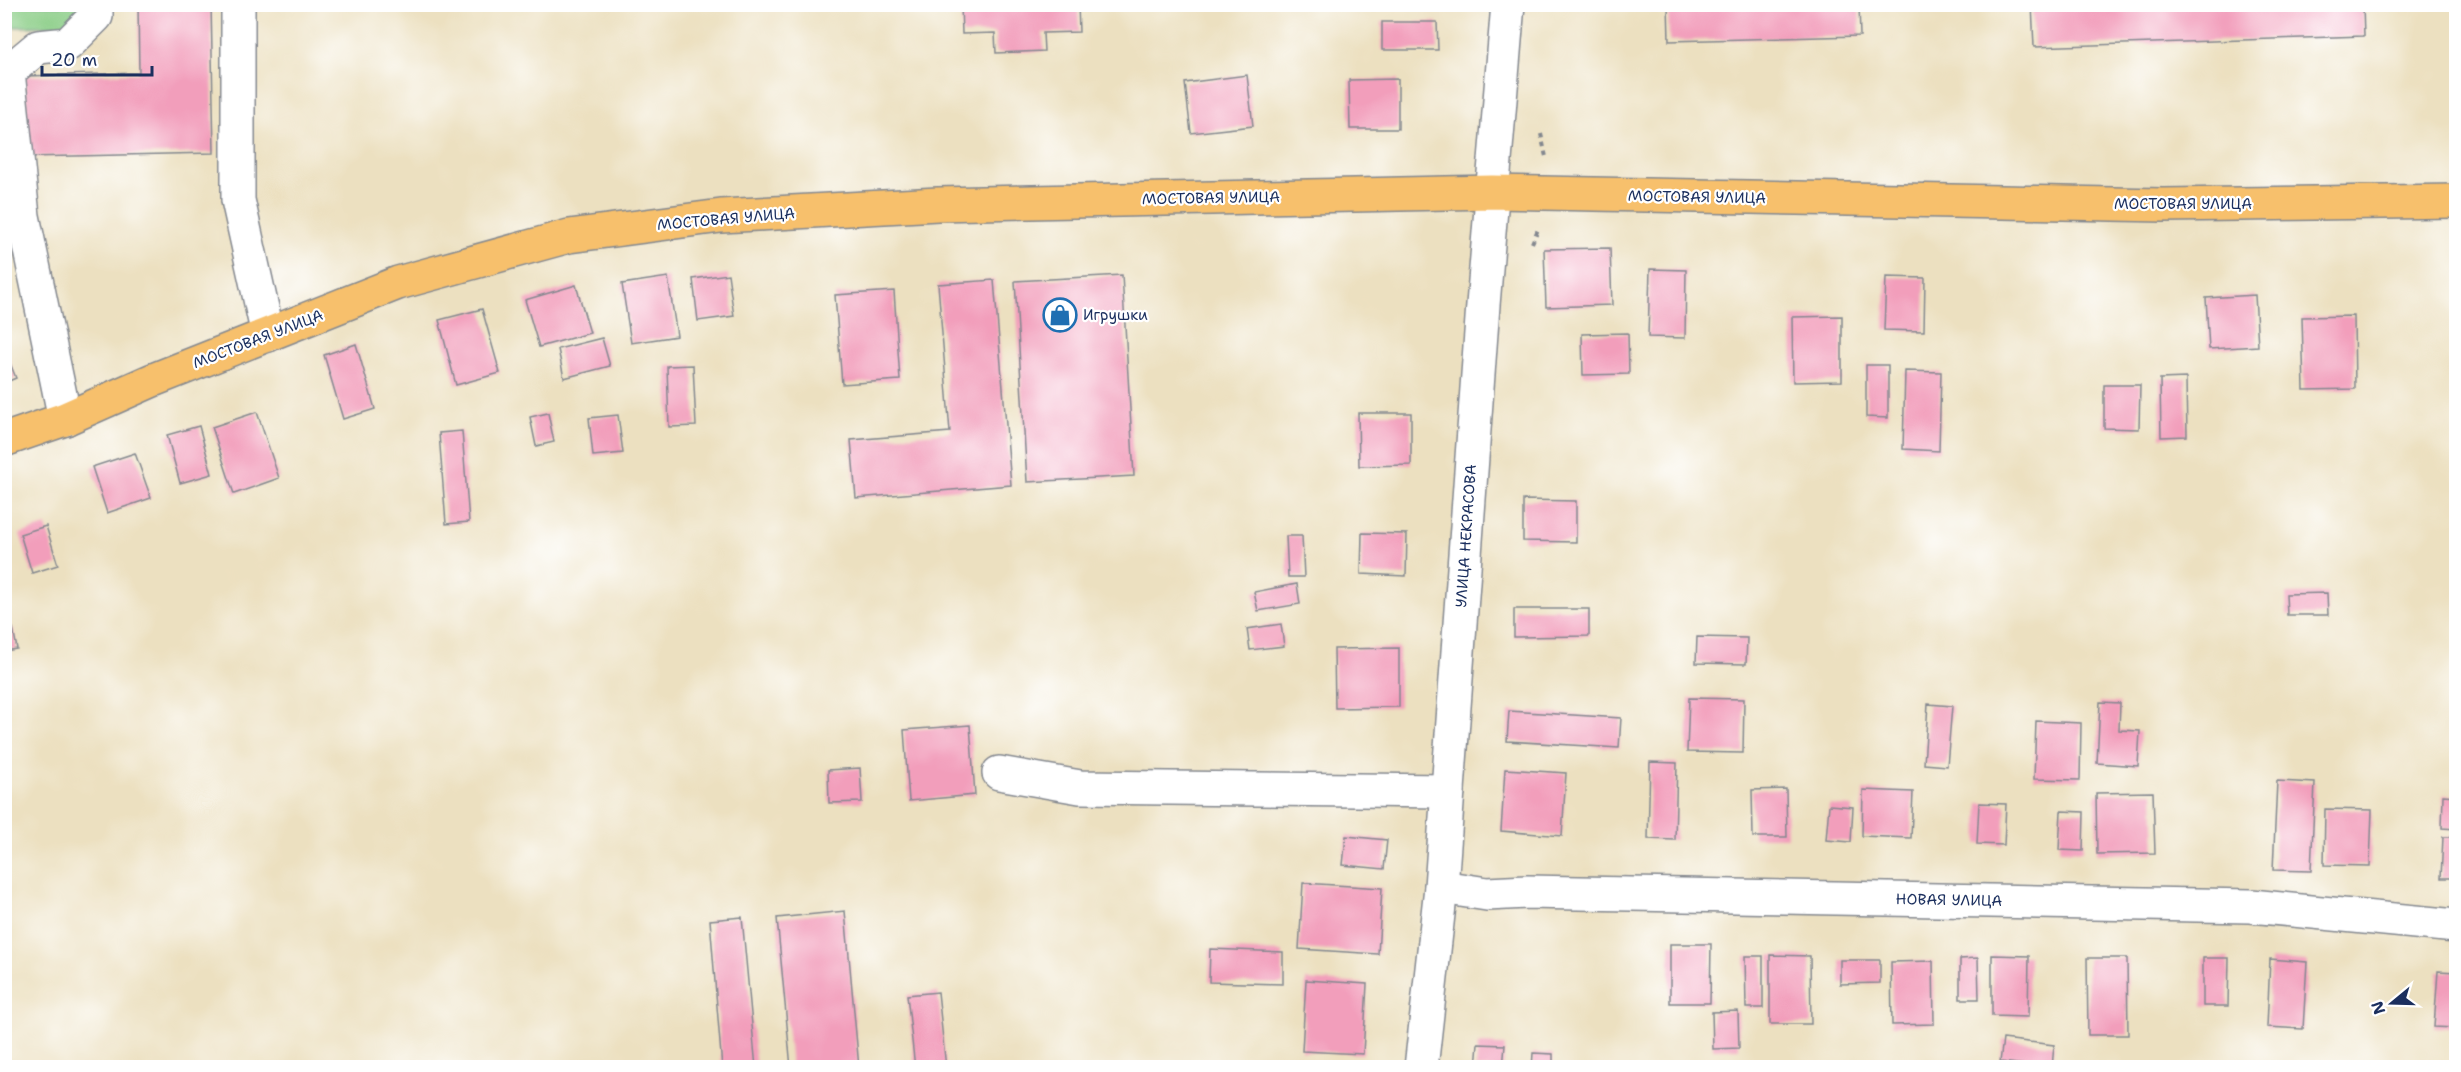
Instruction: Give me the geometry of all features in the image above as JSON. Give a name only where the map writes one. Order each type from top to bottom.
[{"type":"main road","name":"МОСТОВАЯ УЛИЦА","points":[[4,440],[65,419],[153,380],[398,283],[569,236],[722,216],[938,204],[1492,192],[2163,205],[2457,201]]},
{"type":"street","points":[[65,419],[23,216],[8,72],[38,47],[69,44],[96,16],[96,4]]},
{"type":"street","points":[[238,4],[238,200],[268,335]]},
{"type":"street","name":"УЛИЦА НЕКРАСОВА","points":[[1421,1068],[1441,887],[1508,4]]},
{"type":"street","points":[[999,773],[1080,787],[1448,791]]},
{"type":"street","name":"НОВАЯ УЛИЦА","points":[[1441,887],[1486,894],[1539,892],[2251,906],[2457,926]]},
{"type":"green space","points":[[4,5],[84,5],[62,26],[5,27]]},
{"type":"building","points":[[138,4],[211,4],[214,153],[27,157],[25,76],[139,73]]},
{"type":"building","points":[[961,4],[1078,4],[1079,32],[1043,33],[1044,51],[996,53],[995,33],[962,34]]},
{"type":"building","points":[[1668,4],[1859,4],[1860,36],[1669,41]]},
{"type":"building","points":[[2032,5],[2363,5],[2364,36],[2034,47]]},
{"type":"building","points":[[1382,22],[1437,22],[1438,50],[1382,50]]},
{"type":"building","points":[[1247,75],[1253,126],[1191,133],[1185,83]]},
{"type":"building","points":[[1398,79],[1398,129],[1350,129],[1349,80]]},
{"type":"building","points":[[1610,248],[1612,305],[1546,307],[1544,249]]},
{"type":"building","points":[[1650,269],[1686,270],[1685,338],[1648,337]]},
{"type":"building","points":[[728,274],[734,316],[698,321],[693,279]]},
{"type":"building","points":[[1122,275],[1134,476],[1027,482],[1015,281]]},
{"type":"building","points":[[668,277],[677,336],[631,343],[622,284]]},
{"type":"building","points":[[1886,277],[1925,278],[1924,331],[1884,330]]},
{"type":"building","points":[[994,280],[1011,485],[856,498],[851,440],[950,432],[938,284]]},
{"type":"building","points":[[576,285],[590,333],[539,347],[525,300]]},
{"type":"building","points":[[894,291],[900,380],[842,384],[835,295]]},
{"type":"building","points":[[2255,295],[2258,346],[2209,349],[2206,298]]},
{"type":"building","points":[[482,309],[500,373],[456,385],[439,320]]},
{"type":"building","points":[[1842,316],[1842,381],[1793,382],[1792,317]]},
{"type":"building","points":[[2354,316],[2355,389],[2304,390],[2302,317]]},
{"type":"building","points":[[1628,333],[1629,374],[1583,375],[1582,334]]},
{"type":"building","points":[[602,338],[610,366],[564,378],[558,349]]},
{"type":"building","points":[[356,344],[375,409],[343,419],[324,355]]},
{"type":"building","points":[[4,348],[16,378],[4,383]]},
{"type":"building","points":[[693,365],[696,426],[669,427],[667,366]]},
{"type":"building","points":[[1866,365],[1888,365],[1888,418],[1866,417]]},
{"type":"building","points":[[1905,371],[1941,372],[1939,451],[1903,449]]},
{"type":"building","points":[[2186,378],[2187,436],[2161,437],[2160,379]]},
{"type":"building","points":[[2104,385],[2140,385],[2139,429],[2104,428]]},
{"type":"building","points":[[257,412],[279,478],[234,494],[212,427]]},
{"type":"building","points":[[548,413],[554,442],[536,446],[530,417]]},
{"type":"building","points":[[1358,413],[1411,413],[1411,465],[1359,466]]},
{"type":"building","points":[[618,415],[623,453],[593,456],[589,418]]},
{"type":"building","points":[[199,426],[212,474],[180,483],[167,435]]},
{"type":"building","points":[[462,431],[469,522],[446,524],[439,433]]},
{"type":"building","points":[[135,453],[151,498],[107,513],[92,467]]},
{"type":"building","points":[[1523,500],[1576,501],[1576,542],[1523,541]]},
{"type":"building","points":[[46,526],[58,565],[32,573],[20,534]]},
{"type":"building","points":[[1362,533],[1407,534],[1406,576],[1361,574]]},
{"type":"building","points":[[1286,536],[1302,536],[1304,577],[1288,577]]},
{"type":"building","points":[[1297,584],[1300,604],[1258,611],[1254,592]]},
{"type":"building","points":[[2327,593],[2328,615],[2287,615],[2286,594]]},
{"type":"building","points":[[1514,609],[1589,609],[1589,636],[1514,637]]},
{"type":"building","points":[[1281,624],[1284,646],[1250,650],[1247,629]]},
{"type":"building","points":[[13,628],[17,649],[5,651],[5,630]]},
{"type":"building","points":[[1697,637],[1747,638],[1746,664],[1696,663]]},
{"type":"building","points":[[1399,648],[1399,707],[1335,708],[1334,649]]},
{"type":"building","points":[[1689,698],[1744,699],[1743,753],[1687,752]]},
{"type":"building","points":[[2100,702],[2120,703],[2119,730],[2140,731],[2138,766],[2097,763]]},
{"type":"building","points":[[1928,704],[1952,706],[1947,766],[1924,764]]},
{"type":"building","points":[[1509,711],[1621,718],[1619,748],[1507,741]]},
{"type":"building","points":[[2036,721],[2081,723],[2080,780],[2034,779]]},
{"type":"building","points":[[970,725],[975,795],[909,801],[904,730]]},
{"type":"building","points":[[1650,762],[1677,763],[1675,840],[1648,839]]},
{"type":"building","points":[[860,768],[862,802],[829,803],[828,770]]},
{"type":"building","points":[[1505,769],[1566,773],[1562,836],[1501,831]]},
{"type":"building","points":[[2277,781],[2315,783],[2311,871],[2273,870]]},
{"type":"building","points":[[1786,789],[1787,837],[1753,837],[1752,790]]},
{"type":"building","points":[[1863,790],[1913,792],[1911,838],[1862,836]]},
{"type":"building","points":[[2153,792],[2155,853],[2097,854],[2096,793]]},
{"type":"building","points":[[2443,795],[2456,796],[2456,829],[2442,828]]},
{"type":"building","points":[[1979,803],[2006,804],[2004,845],[1977,844]]},
{"type":"building","points":[[1829,805],[1853,807],[1851,842],[1826,840]]},
{"type":"building","points":[[2325,809],[2372,810],[2370,866],[2324,865]]},
{"type":"building","points":[[2061,811],[2084,812],[2083,851],[2059,850]]},
{"type":"building","points":[[1346,836],[1387,840],[1384,869],[1343,865]]},
{"type":"building","points":[[2443,837],[2456,837],[2456,878],[2441,878]]},
{"type":"building","points":[[1303,883],[1382,888],[1378,954],[1299,949]]},
{"type":"building","points":[[845,911],[859,1068],[791,1068],[777,918]]},
{"type":"building","points":[[742,917],[756,1068],[722,1068],[710,920]]},
{"type":"building","points":[[1670,944],[1711,944],[1710,1003],[1670,1003]]},
{"type":"building","points":[[1210,949],[1283,952],[1283,984],[1209,982]]},
{"type":"building","points":[[1770,955],[1810,956],[1811,1024],[1770,1024]]},
{"type":"building","points":[[1992,955],[2029,956],[2028,1017],[1992,1016]]},
{"type":"building","points":[[1745,956],[1763,956],[1763,1008],[1746,1008]]},
{"type":"building","points":[[1978,958],[1979,999],[1960,999],[1960,959]]},
{"type":"building","points":[[2087,958],[2127,958],[2128,1035],[2088,1035]]},
{"type":"building","points":[[2203,958],[2229,958],[2228,1006],[2203,1006]]},
{"type":"building","points":[[2270,959],[2307,962],[2303,1029],[2267,1027]]},
{"type":"building","points":[[1840,960],[1880,960],[1880,983],[1840,984]]},
{"type":"building","points":[[1933,961],[1934,1024],[1892,1025],[1891,962]]},
{"type":"building","points":[[2438,971],[2456,972],[2456,1028],[2434,1027]]},
{"type":"building","points":[[1306,980],[1367,984],[1363,1054],[1302,1051]]},
{"type":"building","points":[[938,992],[946,1068],[915,1068],[907,995]]},
{"type":"building","points":[[1738,1011],[1739,1048],[1713,1049],[1712,1012]]},
{"type":"building","points":[[2003,1039],[2054,1045],[2052,1068],[2000,1062]]},
{"type":"building","points":[[1478,1044],[1505,1045],[1503,1068],[1476,1068]]},
{"type":"building","points":[[1533,1053],[1553,1054],[1553,1068],[1532,1068]]},
{"type":"place","name":"Игрушки","points":[[1060,315]]}]
